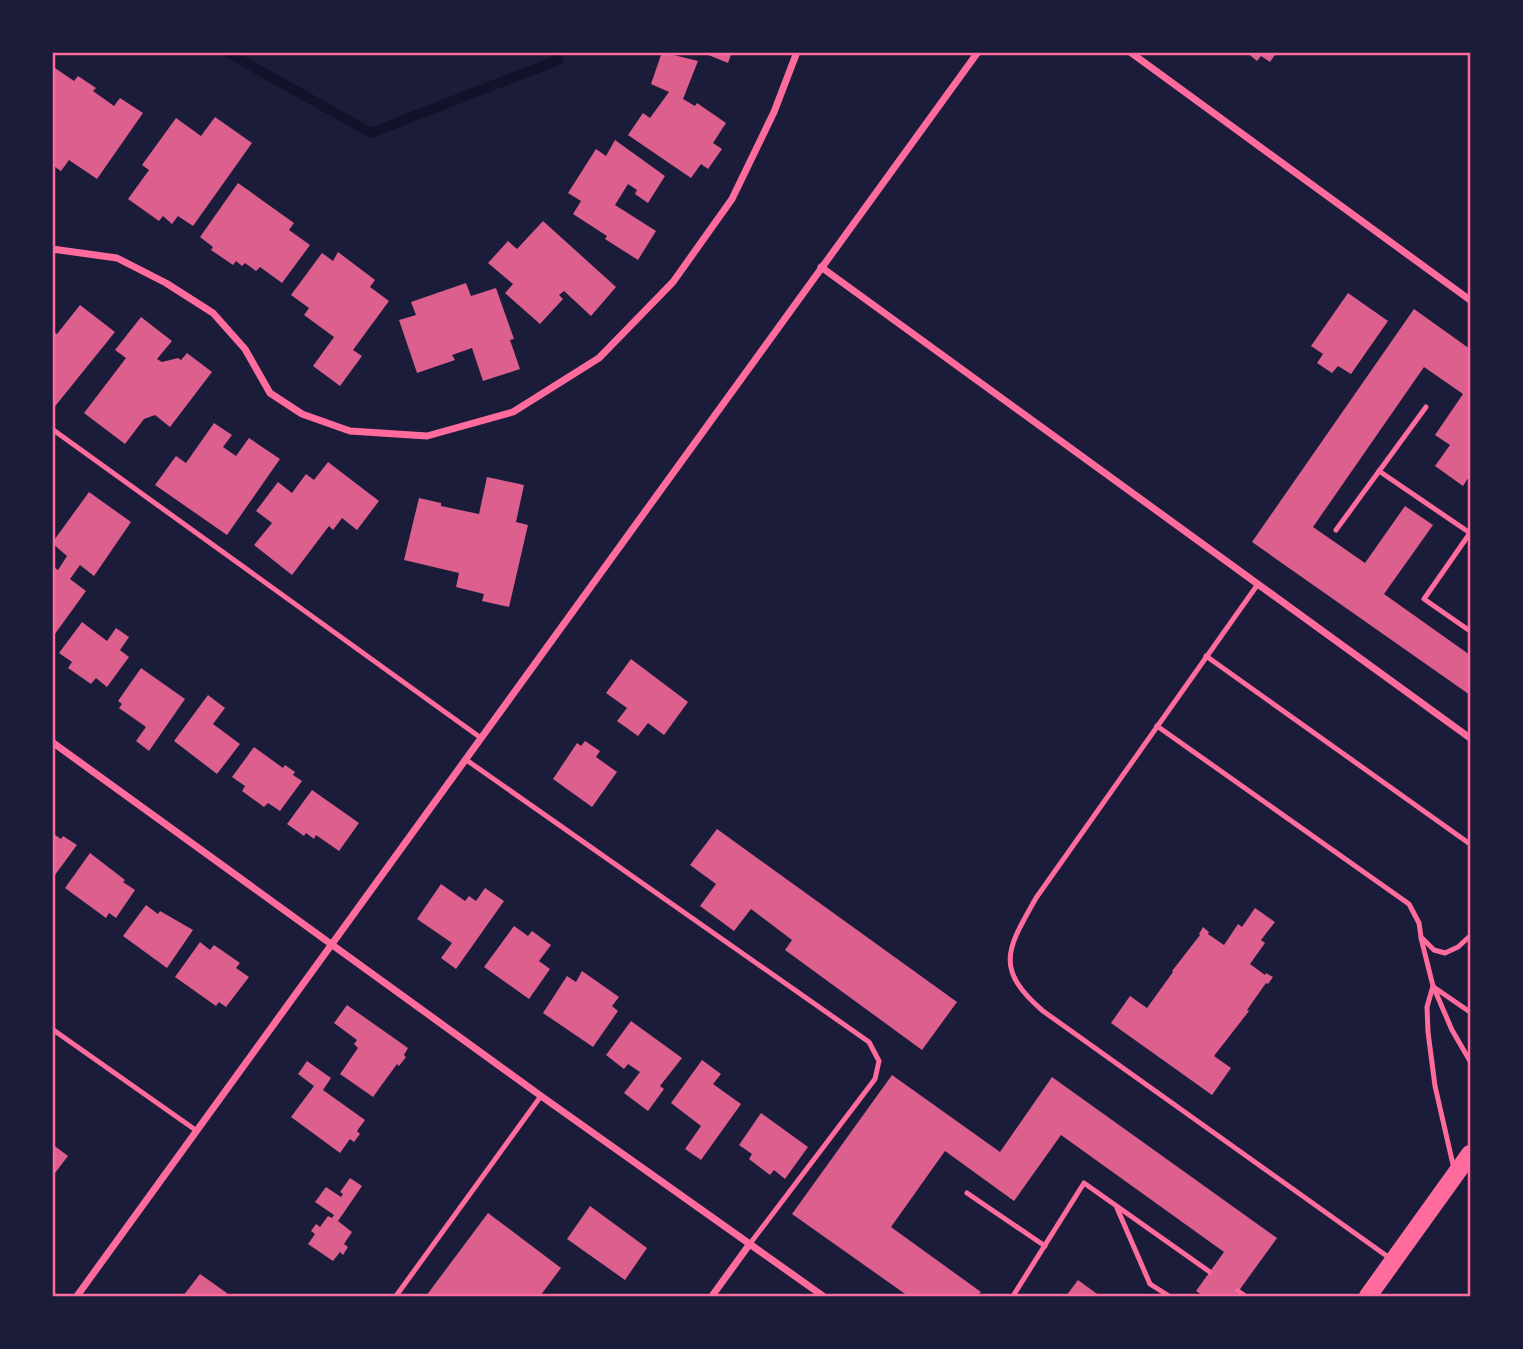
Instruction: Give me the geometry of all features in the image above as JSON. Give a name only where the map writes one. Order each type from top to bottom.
[{"type":"main road","points":[[1368,1297],[1471,1154]]},
{"type":"street","points":[[52,249],[117,258],[213,313],[245,349],[270,393],[302,414],[350,431],[427,436],[513,412],[599,358],[673,282],[732,199],[774,112],[797,52]]},
{"type":"street","points":[[77,1297],[978,52]]},
{"type":"street","points":[[1129,52],[1471,300]]},
{"type":"street","points":[[821,267],[1471,738]]},
{"type":"street","points":[[52,742],[823,1297]]},
{"type":"street","points":[[712,1297],[749,1245]]},
{"type":"lane","points":[[1336,530],[1426,407]]},
{"type":"lane","points":[[52,429],[481,738]]},
{"type":"lane","points":[[1379,471],[1470,533],[1424,600],[1471,631]]},
{"type":"lane","points":[[1258,584],[1036,898],[1015,937],[1009,959],[1012,975],[1030,1000],[1043,1011],[1394,1261]]},
{"type":"lane","points":[[1206,656],[1471,844]]},
{"type":"lane","points":[[1157,726],[1409,904],[1419,923],[1433,986],[1452,1030],[1471,1061]]},
{"type":"lane","points":[[466,760],[869,1042],[879,1060],[875,1079],[749,1245]]},
{"type":"lane","points":[[1421,937],[1434,950],[1445,953],[1471,936]]},
{"type":"lane","points":[[1433,986],[1471,1012]]},
{"type":"lane","points":[[1433,986],[1427,1007],[1428,1032],[1439,1108],[1455,1175]]},
{"type":"lane","points":[[52,1028],[197,1131]]},
{"type":"lane","points":[[396,1297],[541,1096]]},
{"type":"lane","points":[[1013,1297],[1084,1184],[1210,1272]]},
{"type":"lane","points":[[967,1193],[1045,1246]]},
{"type":"lane","points":[[1117,1208],[1150,1284],[1169,1297]]},
{"type":"lane","points":[[1238,1292],[1245,1297]]},
{"type":"building","points":[[662,52],[698,61],[683,99],[695,106],[697,103],[726,123],[713,143],[722,149],[708,169],[701,164],[691,178],[628,135],[643,113],[650,118],[669,92],[651,84]]},
{"type":"building","points":[[701,52],[732,52],[728,63]]},
{"type":"building","points":[[1246,52],[1277,52],[1270,62],[1261,56],[1257,61]]},
{"type":"building","points":[[52,66],[74,81],[78,76],[96,88],[93,91],[114,106],[120,98],[143,113],[97,179],[69,160],[61,171],[52,165]]},
{"type":"building","points":[[215,117],[252,143],[193,226],[178,216],[172,224],[163,216],[159,221],[128,199],[149,170],[142,165],[176,118],[201,136]]},
{"type":"building","points":[[615,140],[665,176],[648,203],[635,194],[637,190],[628,184],[615,205],[656,231],[638,260],[573,214],[581,201],[568,193],[596,149],[606,156]]},
{"type":"building","points":[[238,183],[294,223],[289,230],[310,245],[282,283],[260,267],[256,271],[245,263],[242,266],[236,261],[233,265],[211,250],[213,247],[200,237]]},
{"type":"building","points":[[543,221],[616,287],[591,316],[564,291],[559,295],[563,299],[540,324],[505,293],[513,284],[488,263],[508,241],[517,249]]},
{"type":"building","points":[[338,252],[375,280],[370,287],[389,301],[353,350],[362,356],[340,386],[313,366],[334,337],[304,315],[309,308],[291,295],[322,253],[333,261]]},
{"type":"building","points":[[466,283],[471,296],[496,288],[514,339],[510,340],[520,369],[483,381],[472,348],[452,355],[455,360],[417,373],[399,320],[416,315],[411,302]]},
{"type":"building","points":[[1348,293],[1388,321],[1351,374],[1338,366],[1332,373],[1317,363],[1323,354],[1311,346]]},
{"type":"building","points":[[80,305],[115,332],[52,410],[52,331],[57,334]]},
{"type":"building","points":[[1414,309],[1470,349],[1470,475],[1463,486],[1435,466],[1450,445],[1435,435],[1463,394],[1424,367],[1313,527],[1365,563],[1405,506],[1433,525],[1384,594],[1470,655],[1470,695],[1252,542]]},
{"type":"building","points":[[141,317],[172,341],[157,359],[162,362],[178,358],[181,360],[187,353],[212,372],[170,427],[155,415],[144,419],[125,444],[84,413],[126,358],[115,350]]},
{"type":"building","points":[[214,423],[232,435],[223,447],[236,456],[249,438],[280,459],[227,535],[155,485],[176,456],[186,463]]},
{"type":"building","points":[[328,462],[379,501],[357,530],[342,518],[333,530],[329,526],[292,575],[254,545],[272,523],[256,511],[278,482],[292,493],[306,474],[314,480]]},
{"type":"building","points":[[487,477],[524,485],[516,522],[528,525],[509,607],[482,601],[484,594],[456,587],[459,573],[404,560],[419,498],[479,514]]},
{"type":"building","points":[[89,492],[131,522],[94,576],[80,565],[70,579],[86,591],[52,638],[52,566],[58,570],[67,556],[52,543]]},
{"type":"building","points":[[82,622],[107,641],[116,628],[129,637],[120,650],[129,657],[107,687],[96,678],[91,684],[68,668],[72,662],[59,653]]},
{"type":"building","points":[[631,659],[688,702],[664,735],[648,723],[638,736],[617,721],[627,708],[606,693]]},
{"type":"building","points":[[141,668],[185,699],[149,751],[136,741],[146,727],[119,708],[122,704],[118,701]]},
{"type":"building","points":[[208,695],[225,708],[213,724],[240,744],[217,774],[174,741]]},
{"type":"building","points":[[585,741],[600,751],[596,757],[617,772],[592,807],[553,779],[577,743],[581,746]]},
{"type":"building","points":[[254,747],[283,768],[285,765],[295,772],[293,775],[302,781],[280,811],[268,803],[264,807],[242,791],[245,786],[232,777]]},
{"type":"building","points":[[312,790],[359,823],[339,851],[316,835],[314,839],[306,833],[304,836],[287,824]]},
{"type":"building","points":[[717,829],[957,1002],[922,1050],[785,950],[792,940],[751,909],[734,931],[700,906],[716,884],[690,865]]},
{"type":"building","points":[[52,833],[77,845],[52,879]]},
{"type":"building","points":[[90,853],[135,890],[116,918],[109,913],[106,918],[65,888]]},
{"type":"building","points":[[441,884],[465,901],[469,896],[476,901],[485,888],[504,901],[456,969],[441,958],[452,943],[417,919]]},
{"type":"building","points":[[146,905],[158,914],[160,911],[193,930],[167,968],[123,936]]},
{"type":"building","points":[[1255,908],[1275,922],[1261,940],[1265,943],[1250,964],[1265,975],[1266,973],[1273,977],[1214,1056],[1231,1068],[1212,1095],[1111,1023],[1130,996],[1147,1008],[1203,927],[1224,945],[1238,924],[1242,927]]},
{"type":"building","points":[[514,926],[528,936],[532,931],[551,945],[539,961],[550,969],[529,999],[484,967]]},
{"type":"building","points":[[200,942],[210,950],[214,945],[240,963],[236,968],[249,977],[226,1007],[219,1002],[216,1006],[175,977]]},
{"type":"building","points":[[582,971],[619,997],[612,1006],[618,1011],[593,1047],[543,1013],[567,976],[576,982]]},
{"type":"building","points":[[347,1005],[408,1048],[404,1055],[406,1057],[399,1066],[397,1064],[373,1097],[340,1074],[358,1048],[354,1044],[357,1040],[334,1023]]},
{"type":"building","points":[[631,1021],[682,1058],[660,1086],[664,1089],[648,1111],[624,1093],[640,1072],[628,1064],[624,1069],[606,1055]]},
{"type":"building","points":[[702,1060],[721,1074],[713,1084],[741,1104],[701,1160],[685,1149],[701,1126],[671,1103]]},
{"type":"building","points":[[307,1061],[331,1078],[323,1090],[365,1120],[357,1131],[360,1134],[354,1142],[350,1139],[340,1153],[291,1117],[314,1086],[298,1074]]},
{"type":"building","points":[[892,1075],[1000,1152],[1052,1077],[1277,1238],[1235,1296],[1204,1296],[1196,1291],[1224,1252],[1061,1135],[1014,1201],[945,1151],[891,1227],[981,1292],[977,1296],[908,1296],[792,1214]]},
{"type":"building","points":[[761,1113],[808,1147],[785,1179],[774,1170],[770,1175],[749,1159],[752,1154],[739,1145]]},
{"type":"building","points":[[52,1144],[68,1156],[52,1177]]},
{"type":"building","points":[[350,1178],[362,1186],[338,1221],[352,1232],[344,1244],[348,1247],[343,1255],[340,1252],[333,1261],[308,1244],[315,1234],[311,1231],[316,1224],[320,1227],[328,1216],[332,1218],[334,1215],[315,1202],[326,1187],[341,1197],[343,1194],[340,1192]]},
{"type":"building","points":[[590,1206],[647,1248],[625,1280],[567,1239]]},
{"type":"building","points":[[488,1213],[561,1268],[540,1296],[426,1296]]},
{"type":"building","points":[[200,1274],[231,1296],[183,1296]]},
{"type":"building","points":[[1078,1280],[1100,1296],[1066,1296]]},
{"type":"waterway","points":[[227,52],[371,133],[558,60],[558,52]]}]
